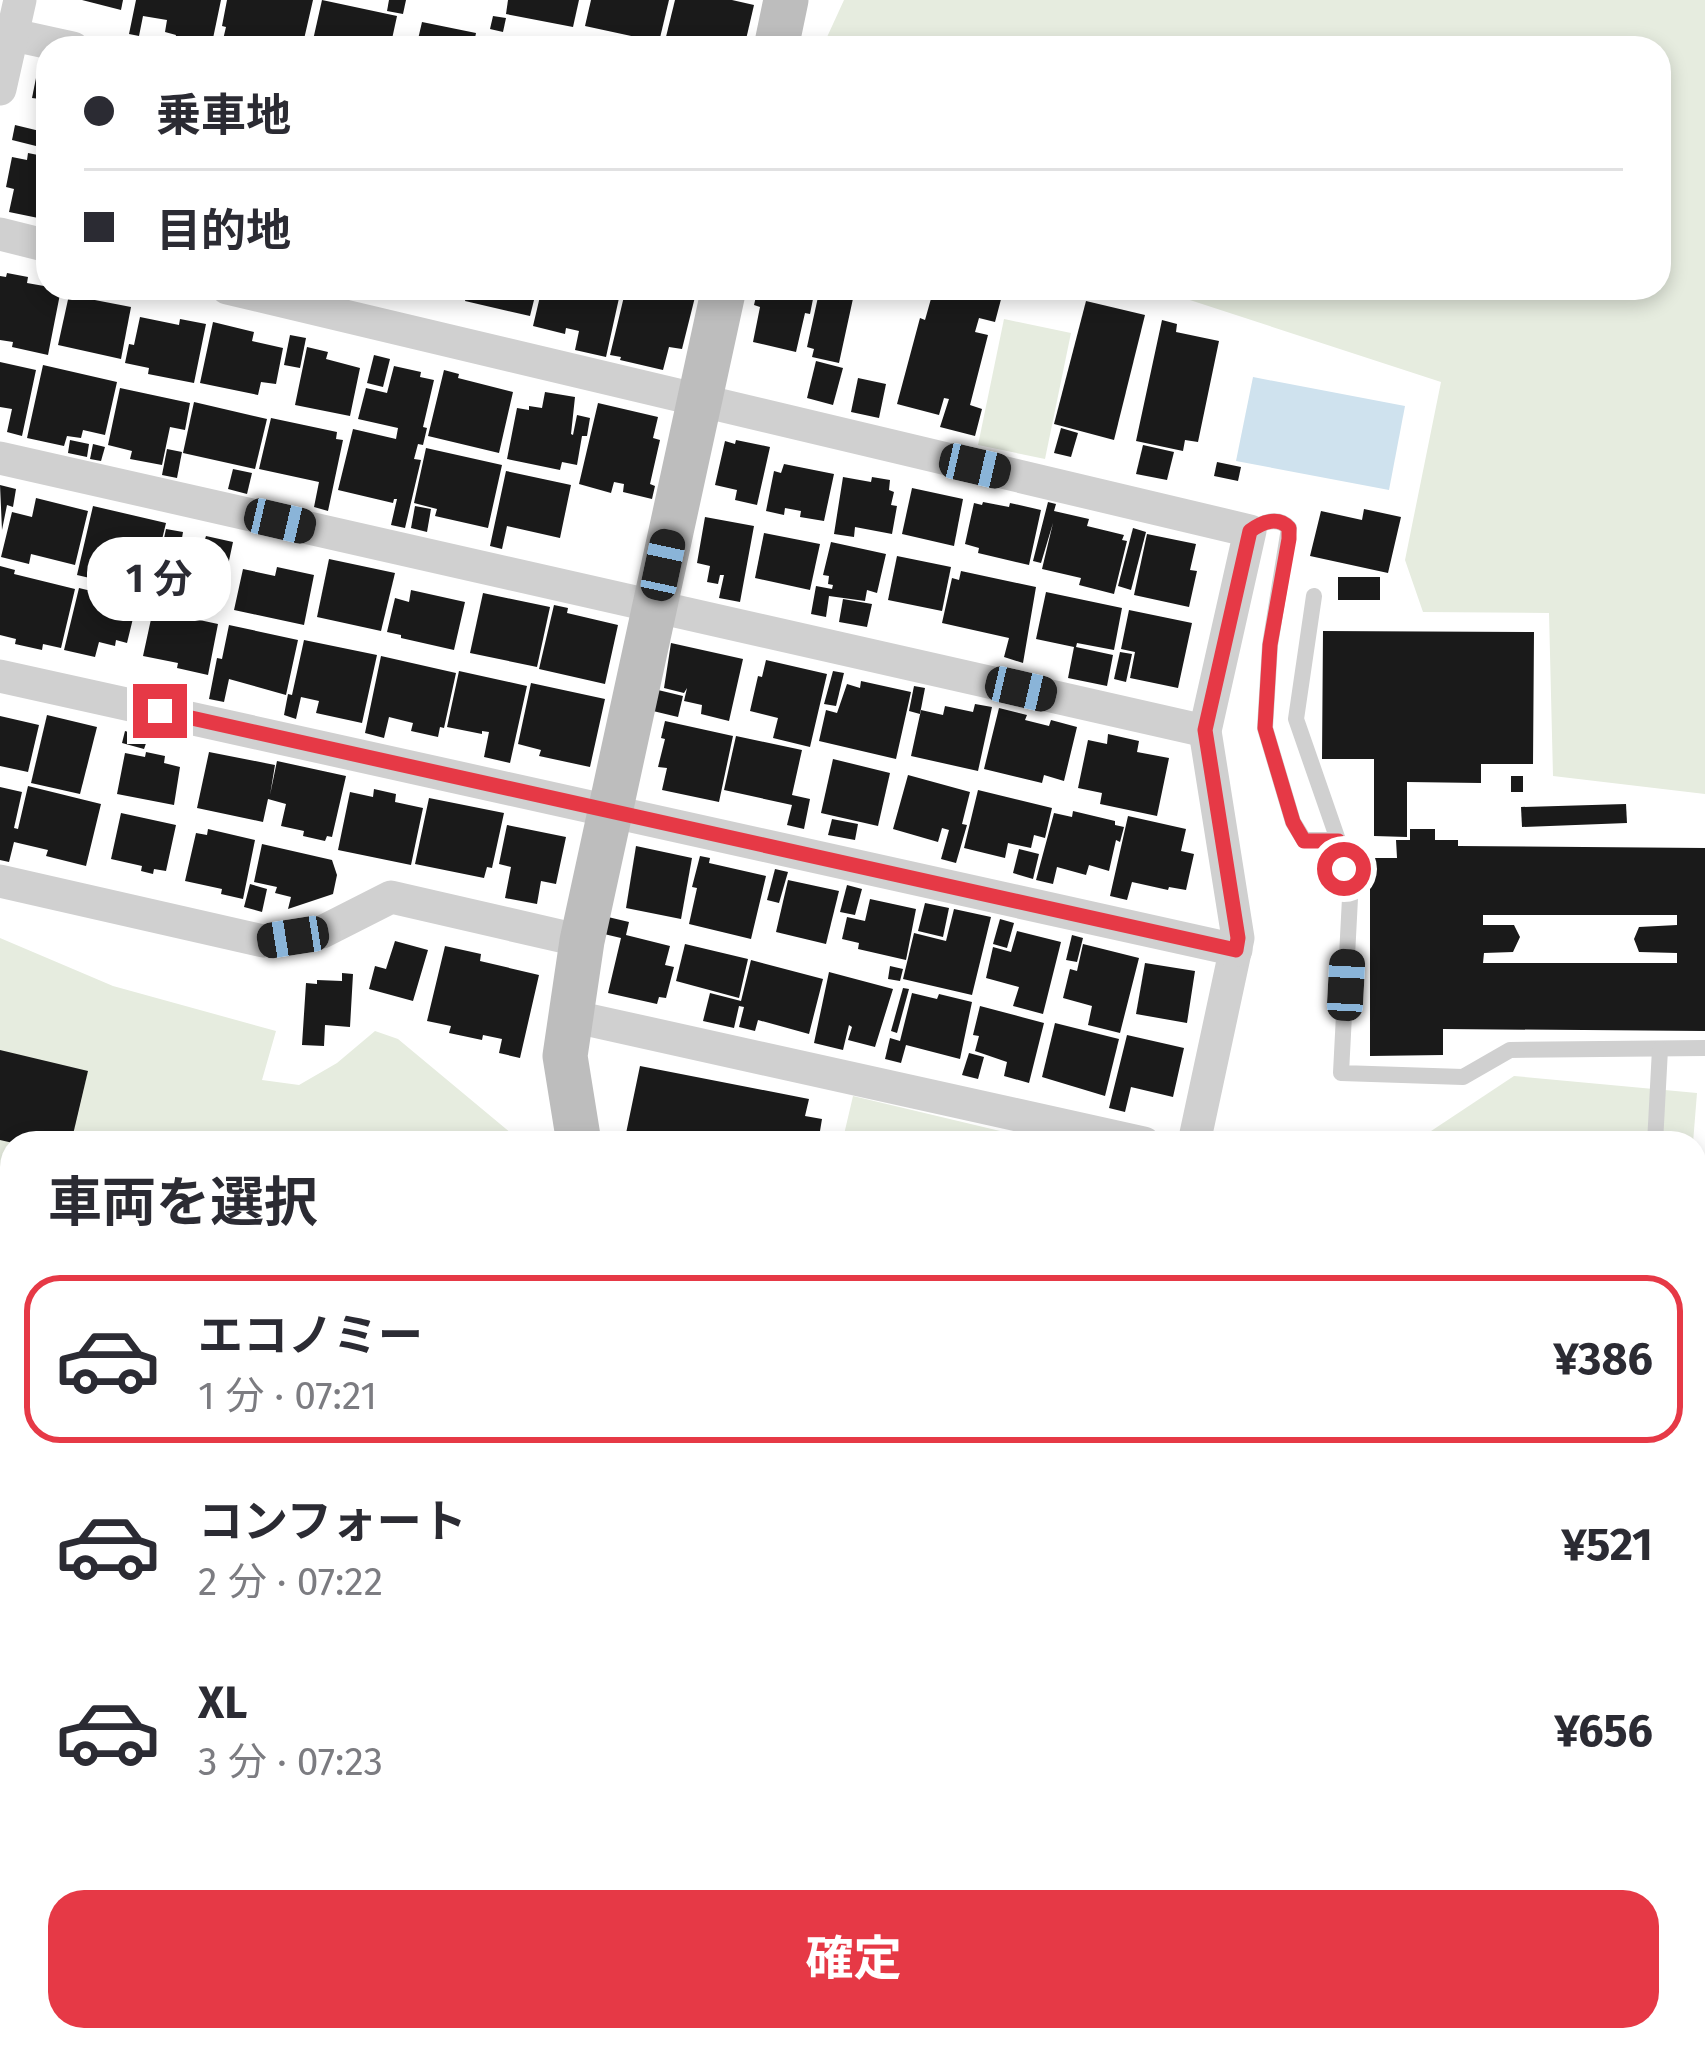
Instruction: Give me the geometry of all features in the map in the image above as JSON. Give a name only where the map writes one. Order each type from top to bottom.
[{"type":"street","points":[[0,89],[6,33],[20,0]]},
{"type":"street","points":[[779,36],[787,0]]},
{"type":"street","points":[[6,33],[36,40]]},
{"type":"street","points":[[0,234],[36,243]]},
{"type":"street","points":[[278,300],[1250,531],[1205,730],[1238,938],[1198,1131]]},
{"type":"street","points":[[577,1131],[565,1056],[582,940],[721,300]]},
{"type":"street","points":[[0,458],[1205,730]]},
{"type":"street","points":[[0,676],[1236,950]]},
{"type":"street","points":[[0,881],[263,941],[322,932],[391,897],[582,940]]},
{"type":"street","points":[[571,1016],[1090,1131]]},
{"type":"lane","points":[[1250,531],[1274,521],[1289,528],[1270,645],[1265,728],[1293,822],[1304,841],[1338,841]]},
{"type":"lane","points":[[1314,596],[1296,719],[1338,841],[1350,898],[1342,1073],[1463,1077],[1510,1050],[1705,1048]]},
{"type":"lane","points":[[1656,1131],[1660,1049]]},
{"type":"shaded area","points":[[844,0],[1705,0],[1705,794],[1553,776],[1549,613],[1423,612],[1405,560],[1441,382],[1190,300],[1671,300],[1671,36],[828,36]]},
{"type":"shaded area","points":[[1004,319],[1071,333],[1045,459],[978,445]]},
{"type":"shaded area","points":[[0,938],[113,986],[276,1031],[262,1080],[299,1085],[337,1063],[375,1031],[398,1039],[509,1131],[0,1131]]},
{"type":"shaded area","points":[[1514,1076],[1697,1093],[1694,1131],[1431,1131]]},
{"type":"shaded area","points":[[853,1096],[1000,1131],[845,1131]]},
{"type":"water","points":[[1253,377],[1405,406],[1389,490],[1236,461]]},
{"type":"building","points":[[82,0],[123,0],[121,10]]},
{"type":"building","points":[[136,0],[221,0],[214,36],[176,36],[165,32],[167,20],[143,16],[139,36],[129,34]]},
{"type":"building","points":[[227,0],[313,0],[305,36],[224,36],[226,27],[222,26]]},
{"type":"building","points":[[322,0],[397,16],[393,36],[314,36]]},
{"type":"building","points":[[389,0],[406,0],[403,14],[387,11]]},
{"type":"building","points":[[508,0],[579,0],[573,27],[506,14]]},
{"type":"building","points":[[591,0],[669,0],[660,36],[631,36],[585,26]]},
{"type":"building","points":[[675,0],[732,0],[754,5],[747,36],[666,36]]},
{"type":"building","points":[[493,16],[506,18],[503,32],[490,29]]},
{"type":"building","points":[[422,22],[476,33],[475,36],[419,36]]},
{"type":"building","points":[[15,125],[36,130],[36,146],[12,140]]},
{"type":"building","points":[[28,153],[36,155],[36,218],[9,212],[14,189],[6,187],[12,157],[27,160]]},
{"type":"building","points":[[7,273],[28,277],[27,283],[36,285],[36,300],[59,300],[48,355],[0,340],[0,276]]},
{"type":"building","points":[[68,300],[131,307],[121,359],[58,345]]},
{"type":"building","points":[[465,300],[534,300],[530,316]]},
{"type":"building","points":[[539,300],[619,300],[606,357],[575,350],[579,331],[566,328],[565,334],[533,326]]},
{"type":"building","points":[[623,300],[694,300],[682,349],[669,347],[663,370],[610,355]]},
{"type":"building","points":[[755,300],[813,300],[796,352],[753,342],[760,307],[754,305]]},
{"type":"building","points":[[817,300],[853,300],[839,363],[812,357],[814,349],[807,347]]},
{"type":"building","points":[[931,300],[1001,300],[995,322],[979,318],[975,332],[988,335],[970,405],[982,409],[975,436],[940,427],[949,399],[944,398],[939,415],[897,404],[920,318],[925,320]]},
{"type":"building","points":[[1086,301],[1145,315],[1114,440],[1054,424]]},
{"type":"building","points":[[140,317],[179,325],[180,319],[206,324],[194,383],[148,374],[149,368],[125,363]]},
{"type":"building","points":[[1162,320],[1177,324],[1176,332],[1219,341],[1198,442],[1185,440],[1183,451],[1136,441]]},
{"type":"building","points":[[213,322],[254,332],[252,341],[283,348],[276,384],[261,382],[258,395],[200,383]]},
{"type":"building","points":[[290,335],[306,338],[300,368],[284,365]]},
{"type":"building","points":[[307,347],[328,352],[326,359],[360,368],[350,416],[295,405]]},
{"type":"building","points":[[374,355],[390,359],[383,387],[367,383]]},
{"type":"building","points":[[816,361],[843,368],[833,405],[807,398]]},
{"type":"building","points":[[0,362],[36,370],[22,436],[7,432],[12,409],[0,407]]},
{"type":"building","points":[[43,365],[117,382],[105,435],[83,430],[81,438],[67,436],[64,446],[27,438]]},
{"type":"building","points":[[394,366],[434,380],[423,445],[418,444],[414,459],[421,460],[405,528],[391,525],[397,499],[393,503],[338,490],[353,429],[396,439],[398,428],[358,419],[366,388],[387,393]]},
{"type":"building","points":[[444,370],[513,392],[499,453],[428,436]]},
{"type":"building","points":[[858,378],[886,384],[879,418],[851,412]]},
{"type":"building","points":[[120,388],[190,403],[185,430],[170,427],[162,465],[130,459],[132,451],[108,445]]},
{"type":"building","points":[[545,392],[575,397],[571,434],[577,415],[590,418],[577,465],[562,462],[560,470],[507,459],[517,408],[542,408]]},
{"type":"building","points":[[194,402],[267,419],[255,469],[183,453]]},
{"type":"building","points":[[598,403],[658,417],[653,438],[660,440],[650,484],[655,486],[652,499],[623,492],[624,484],[614,482],[611,493],[579,484]]},
{"type":"building","points":[[271,418],[337,432],[336,439],[343,440],[328,511],[314,507],[319,482],[259,469]]},
{"type":"building","points":[[1061,428],[1078,433],[1071,457],[1054,453]]},
{"type":"building","points":[[70,440],[89,444],[87,457],[68,453]]},
{"type":"building","points":[[736,440],[770,447],[757,505],[735,500],[737,490],[715,485],[725,441],[735,444]]},
{"type":"building","points":[[93,444],[105,447],[101,461],[90,459]]},
{"type":"building","points":[[1143,445],[1174,452],[1167,480],[1136,474]]},
{"type":"building","points":[[426,448],[502,465],[488,528],[435,516],[437,509],[414,503]]},
{"type":"building","points":[[167,449],[182,452],[177,478],[162,475]]},
{"type":"building","points":[[1217,462],[1241,467],[1238,481],[1214,476]]},
{"type":"building","points":[[784,464],[834,474],[824,521],[800,517],[801,511],[785,508],[784,515],[766,511],[774,471],[781,473]]},
{"type":"building","points":[[233,469],[252,473],[247,494],[228,489]]},
{"type":"building","points":[[506,471],[571,485],[560,538],[507,526],[502,549],[490,546]]},
{"type":"building","points":[[843,477],[890,480],[891,505],[897,506],[892,534],[855,527],[854,537],[834,534]]},
{"type":"building","points":[[0,485],[16,489],[2,530]]},
{"type":"building","points":[[912,488],[963,499],[954,546],[902,534]]},
{"type":"building","points":[[36,498],[88,511],[75,565],[31,554],[29,564],[1,557],[12,512],[32,517]]},
{"type":"building","points":[[1048,502],[1056,504],[1054,511],[1089,519],[1087,526],[1124,535],[1122,540],[1127,541],[1114,594],[1079,585],[1081,578],[1042,569],[1053,523],[1041,563],[1033,561]]},
{"type":"building","points":[[974,503],[1041,510],[1029,565],[978,553],[979,548],[965,544]]},
{"type":"building","points":[[93,506],[166,523],[147,602],[122,596],[124,586],[77,575]]},
{"type":"building","points":[[415,506],[431,509],[427,532],[411,528]]},
{"type":"building","points":[[1364,509],[1401,517],[1388,573],[1310,556],[1321,511],[1362,520]]},
{"type":"building","points":[[705,517],[754,526],[740,602],[719,598],[724,575],[718,584],[707,582],[710,566],[697,563]]},
{"type":"building","points":[[1133,528],[1146,532],[1131,590],[1118,586]]},
{"type":"building","points":[[166,529],[183,532],[182,538],[204,542],[206,536],[233,542],[221,598],[195,592],[194,598],[173,594],[177,561],[169,560],[166,576],[156,575]]},
{"type":"building","points":[[764,533],[820,544],[810,590],[755,578]]},
{"type":"building","points":[[1147,534],[1196,544],[1190,570],[1197,571],[1189,607],[1134,595]]},
{"type":"building","points":[[831,542],[886,554],[877,593],[867,590],[865,601],[829,596],[826,617],[811,614],[816,586],[832,589],[829,576],[823,575]]},
{"type":"building","points":[[897,556],[951,567],[942,611],[888,600]]},
{"type":"building","points":[[329,559],[395,573],[381,631],[317,617]]},
{"type":"building","points":[[0,566],[75,589],[61,648],[43,644],[42,650],[0,635]]},
{"type":"building","points":[[277,567],[314,575],[304,625],[234,610],[243,569],[275,576]]},
{"type":"building","points":[[961,571],[1036,587],[1023,663],[1004,657],[1009,638],[942,623],[952,578],[959,580]]},
{"type":"building","points":[[1338,577],[1380,577],[1380,600],[1338,600]]},
{"type":"building","points":[[79,588],[137,602],[127,643],[99,642],[95,657],[64,650]]},
{"type":"building","points":[[411,590],[465,602],[454,650],[387,632],[395,598],[409,602]]},
{"type":"building","points":[[1046,592],[1122,608],[1114,650],[1077,643],[1076,647],[1113,655],[1107,686],[1068,678],[1074,647],[1036,639]]},
{"type":"building","points":[[483,593],[550,607],[537,667],[470,653]]},
{"type":"building","points":[[843,599],[872,604],[867,627],[839,622]]},
{"type":"building","points":[[554,605],[568,608],[567,613],[618,625],[605,684],[539,669]]},
{"type":"building","points":[[153,610],[218,624],[208,675],[143,656]]},
{"type":"building","points":[[1129,610],[1192,623],[1178,688],[1130,678],[1135,652],[1121,649]]},
{"type":"building","points":[[229,625],[298,640],[286,695],[229,679],[224,702],[209,699]]},
{"type":"building","points":[[1323,631],[1534,632],[1533,764],[1481,764],[1481,783],[1407,782],[1407,837],[1374,836],[1374,759],[1322,759]]},
{"type":"building","points":[[304,640],[377,655],[362,723],[316,713],[319,701],[301,697],[296,719],[284,715]]},
{"type":"building","points":[[671,643],[743,659],[729,721],[701,714],[702,705],[684,701],[687,688],[684,693],[664,688]]},
{"type":"building","points":[[1120,652],[1132,654],[1126,682],[1114,679]]},
{"type":"building","points":[[381,656],[456,673],[438,737],[411,731],[413,723],[389,717],[384,738],[365,733]]},
{"type":"building","points":[[766,660],[827,674],[810,747],[773,738],[778,718],[750,711]]},
{"type":"building","points":[[459,671],[527,686],[510,763],[484,757],[489,732],[447,727]]},
{"type":"building","points":[[833,671],[844,673],[836,706],[824,704]]},
{"type":"building","points":[[861,681],[911,692],[896,759],[819,741],[826,710],[837,713],[847,684],[860,688]]},
{"type":"building","points":[[531,683],[605,699],[590,767],[539,756],[541,750],[518,744]]},
{"type":"building","points":[[914,686],[925,688],[920,714],[909,711]]},
{"type":"building","points":[[658,690],[683,696],[678,717],[653,711]]},
{"type":"building","points":[[975,704],[992,707],[978,771],[911,756],[921,710],[943,715],[945,706],[973,712]]},
{"type":"building","points":[[999,708],[1049,726],[1051,720],[1077,727],[1064,781],[1044,775],[1042,783],[984,769]]},
{"type":"building","points":[[47,715],[97,727],[80,794],[31,783]]},
{"type":"building","points":[[0,716],[39,725],[28,772],[0,766]]},
{"type":"building","points":[[665,721],[733,736],[719,802],[662,790],[667,768],[658,767]]},
{"type":"building","points":[[125,731],[148,738],[144,749],[122,743]]},
{"type":"building","points":[[1108,734],[1139,741],[1137,752],[1169,758],[1157,816],[1100,804],[1102,793],[1078,788],[1088,740],[1107,744]]},
{"type":"building","points":[[736,736],[802,750],[792,795],[810,799],[804,829],[787,825],[792,805],[724,790]]},
{"type":"building","points":[[146,752],[165,756],[164,763],[180,767],[174,805],[117,794],[125,753],[145,757]]},
{"type":"building","points":[[209,752],[275,765],[270,795],[277,761],[346,776],[332,837],[325,841],[281,826],[286,804],[268,799],[263,822],[197,808]]},
{"type":"building","points":[[833,759],[890,773],[878,826],[821,813]]},
{"type":"building","points":[[908,775],[970,792],[956,863],[941,859],[949,830],[942,828],[938,842],[893,829]]},
{"type":"building","points":[[1511,776],[1523,776],[1523,792],[1511,792]]},
{"type":"building","points":[[28,786],[101,804],[86,866],[14,842],[9,862],[0,860],[0,787],[22,792],[14,828],[18,829]]},
{"type":"building","points":[[374,789],[396,794],[395,802],[423,808],[411,865],[338,850],[350,792],[373,797]]},
{"type":"building","points":[[978,790],[1052,808],[1045,838],[1034,835],[1031,848],[1008,843],[1005,858],[964,848]]},
{"type":"building","points":[[429,798],[504,813],[492,868],[487,867],[484,878],[415,864]]},
{"type":"building","points":[[1626,804],[1627,823],[1522,827],[1521,807]]},
{"type":"building","points":[[1073,811],[1124,827],[1109,871],[1089,865],[1086,875],[1057,867],[1053,884],[1036,880],[1054,813],[1072,817]]},
{"type":"building","points":[[121,813],[176,825],[166,871],[154,869],[153,874],[141,871],[142,866],[111,859]]},
{"type":"building","points":[[1128,816],[1186,829],[1181,851],[1194,854],[1186,890],[1132,882],[1127,900],[1110,896]]},
{"type":"building","points":[[832,819],[858,824],[855,840],[828,835]]},
{"type":"building","points":[[507,825],[566,837],[556,884],[541,881],[537,904],[505,898],[511,867],[499,864]]},
{"type":"building","points":[[208,829],[255,840],[243,899],[185,881],[196,833],[207,835]]},
{"type":"building","points":[[1410,829],[1435,829],[1435,840],[1458,840],[1458,846],[1705,848],[1705,1031],[1443,1029],[1443,1055],[1370,1056],[1370,858],[1397,858],[1396,840],[1410,840]],"holes":[[[1483,915],[1677,915],[1677,925],[1639,927],[1634,939],[1639,952],[1677,953],[1677,963],[1483,963],[1484,953],[1513,952],[1520,937],[1514,925],[1483,925]]]},
{"type":"building","points":[[262,844],[332,860],[337,875],[333,894],[288,909],[291,897],[275,893],[277,887],[254,882]]},
{"type":"building","points":[[636,846],[692,858],[681,919],[626,908]]},
{"type":"building","points":[[1019,849],[1039,854],[1033,879],[1013,873]]},
{"type":"building","points":[[700,856],[710,858],[709,863],[766,876],[751,939],[689,924]]},
{"type":"building","points":[[775,869],[788,872],[779,903],[767,900]]},
{"type":"building","points":[[788,880],[839,891],[826,944],[776,932]]},
{"type":"building","points":[[250,884],[267,889],[262,912],[244,907]]},
{"type":"building","points":[[847,885],[862,889],[855,915],[840,912]]},
{"type":"building","points":[[870,899],[916,909],[906,960],[858,949],[859,943],[842,939],[847,917],[865,921]]},
{"type":"building","points":[[925,903],[949,908],[943,937],[918,931]]},
{"type":"building","points":[[954,909],[991,917],[972,995],[903,979],[914,933],[946,941]]},
{"type":"building","points":[[608,917],[629,922],[626,935],[670,946],[665,965],[674,967],[666,998],[659,997],[657,1004],[608,993],[621,938],[604,934]]},
{"type":"building","points":[[1000,919],[1014,923],[1007,948],[993,944]]},
{"type":"building","points":[[1017,931],[1061,942],[1043,1014],[1013,1006],[1019,987],[986,978],[993,947],[1011,952]]},
{"type":"building","points":[[1072,935],[1083,938],[1077,962],[1066,960]]},
{"type":"building","points":[[395,941],[428,950],[413,1001],[369,989],[375,966],[386,969]]},
{"type":"building","points":[[685,944],[748,959],[739,998],[676,981]]},
{"type":"building","points":[[1083,944],[1139,958],[1120,1033],[1088,1025],[1092,1006],[1063,998],[1070,969],[1077,971]]},
{"type":"building","points":[[445,946],[481,954],[480,961],[539,975],[520,1058],[499,1053],[502,1039],[449,1033],[451,1026],[427,1021]]},
{"type":"building","points":[[751,960],[823,979],[809,1034],[758,1020],[755,1031],[739,1027],[744,1007],[739,1006],[734,1028],[703,1021],[710,993],[741,1001]]},
{"type":"building","points":[[1145,963],[1195,971],[1187,1023],[1136,1014]]},
{"type":"building","points":[[890,966],[903,969],[900,981],[888,979]]},
{"type":"building","points":[[829,972],[893,989],[875,1047],[848,1040],[849,1025],[843,1050],[814,1043]]},
{"type":"building","points":[[342,973],[353,974],[350,1027],[325,1025],[324,1046],[302,1045],[306,983],[342,981]]},
{"type":"building","points":[[903,988],[909,989],[897,1033],[891,1031]]},
{"type":"building","points":[[912,993],[972,1002],[960,1059],[906,1045],[901,1063],[885,1059],[890,1038],[900,1041]]},
{"type":"building","points":[[980,1006],[1044,1023],[1029,1083],[1004,1076],[1007,1062],[975,1051],[979,1036],[973,1035]]},
{"type":"building","points":[[1055,1023],[1119,1039],[1105,1096],[1042,1077]]},
{"type":"building","points":[[1127,1035],[1184,1048],[1173,1097],[1131,1087],[1125,1112],[1109,1108]]},
{"type":"building","points":[[0,1050],[88,1071],[74,1131],[0,1131]]},
{"type":"building","points":[[969,1053],[984,1057],[978,1079],[962,1075]]},
{"type":"building","points":[[640,1066],[809,1099],[805,1116],[822,1119],[820,1131],[626,1131]]},
{"type":"route","points":[[160,711],[1236,950],[1238,938],[1205,730],[1250,531],[1274,521],[1289,528],[1289,539],[1270,645],[1265,728],[1293,822],[1304,841],[1338,841],[1344,869]]}]
